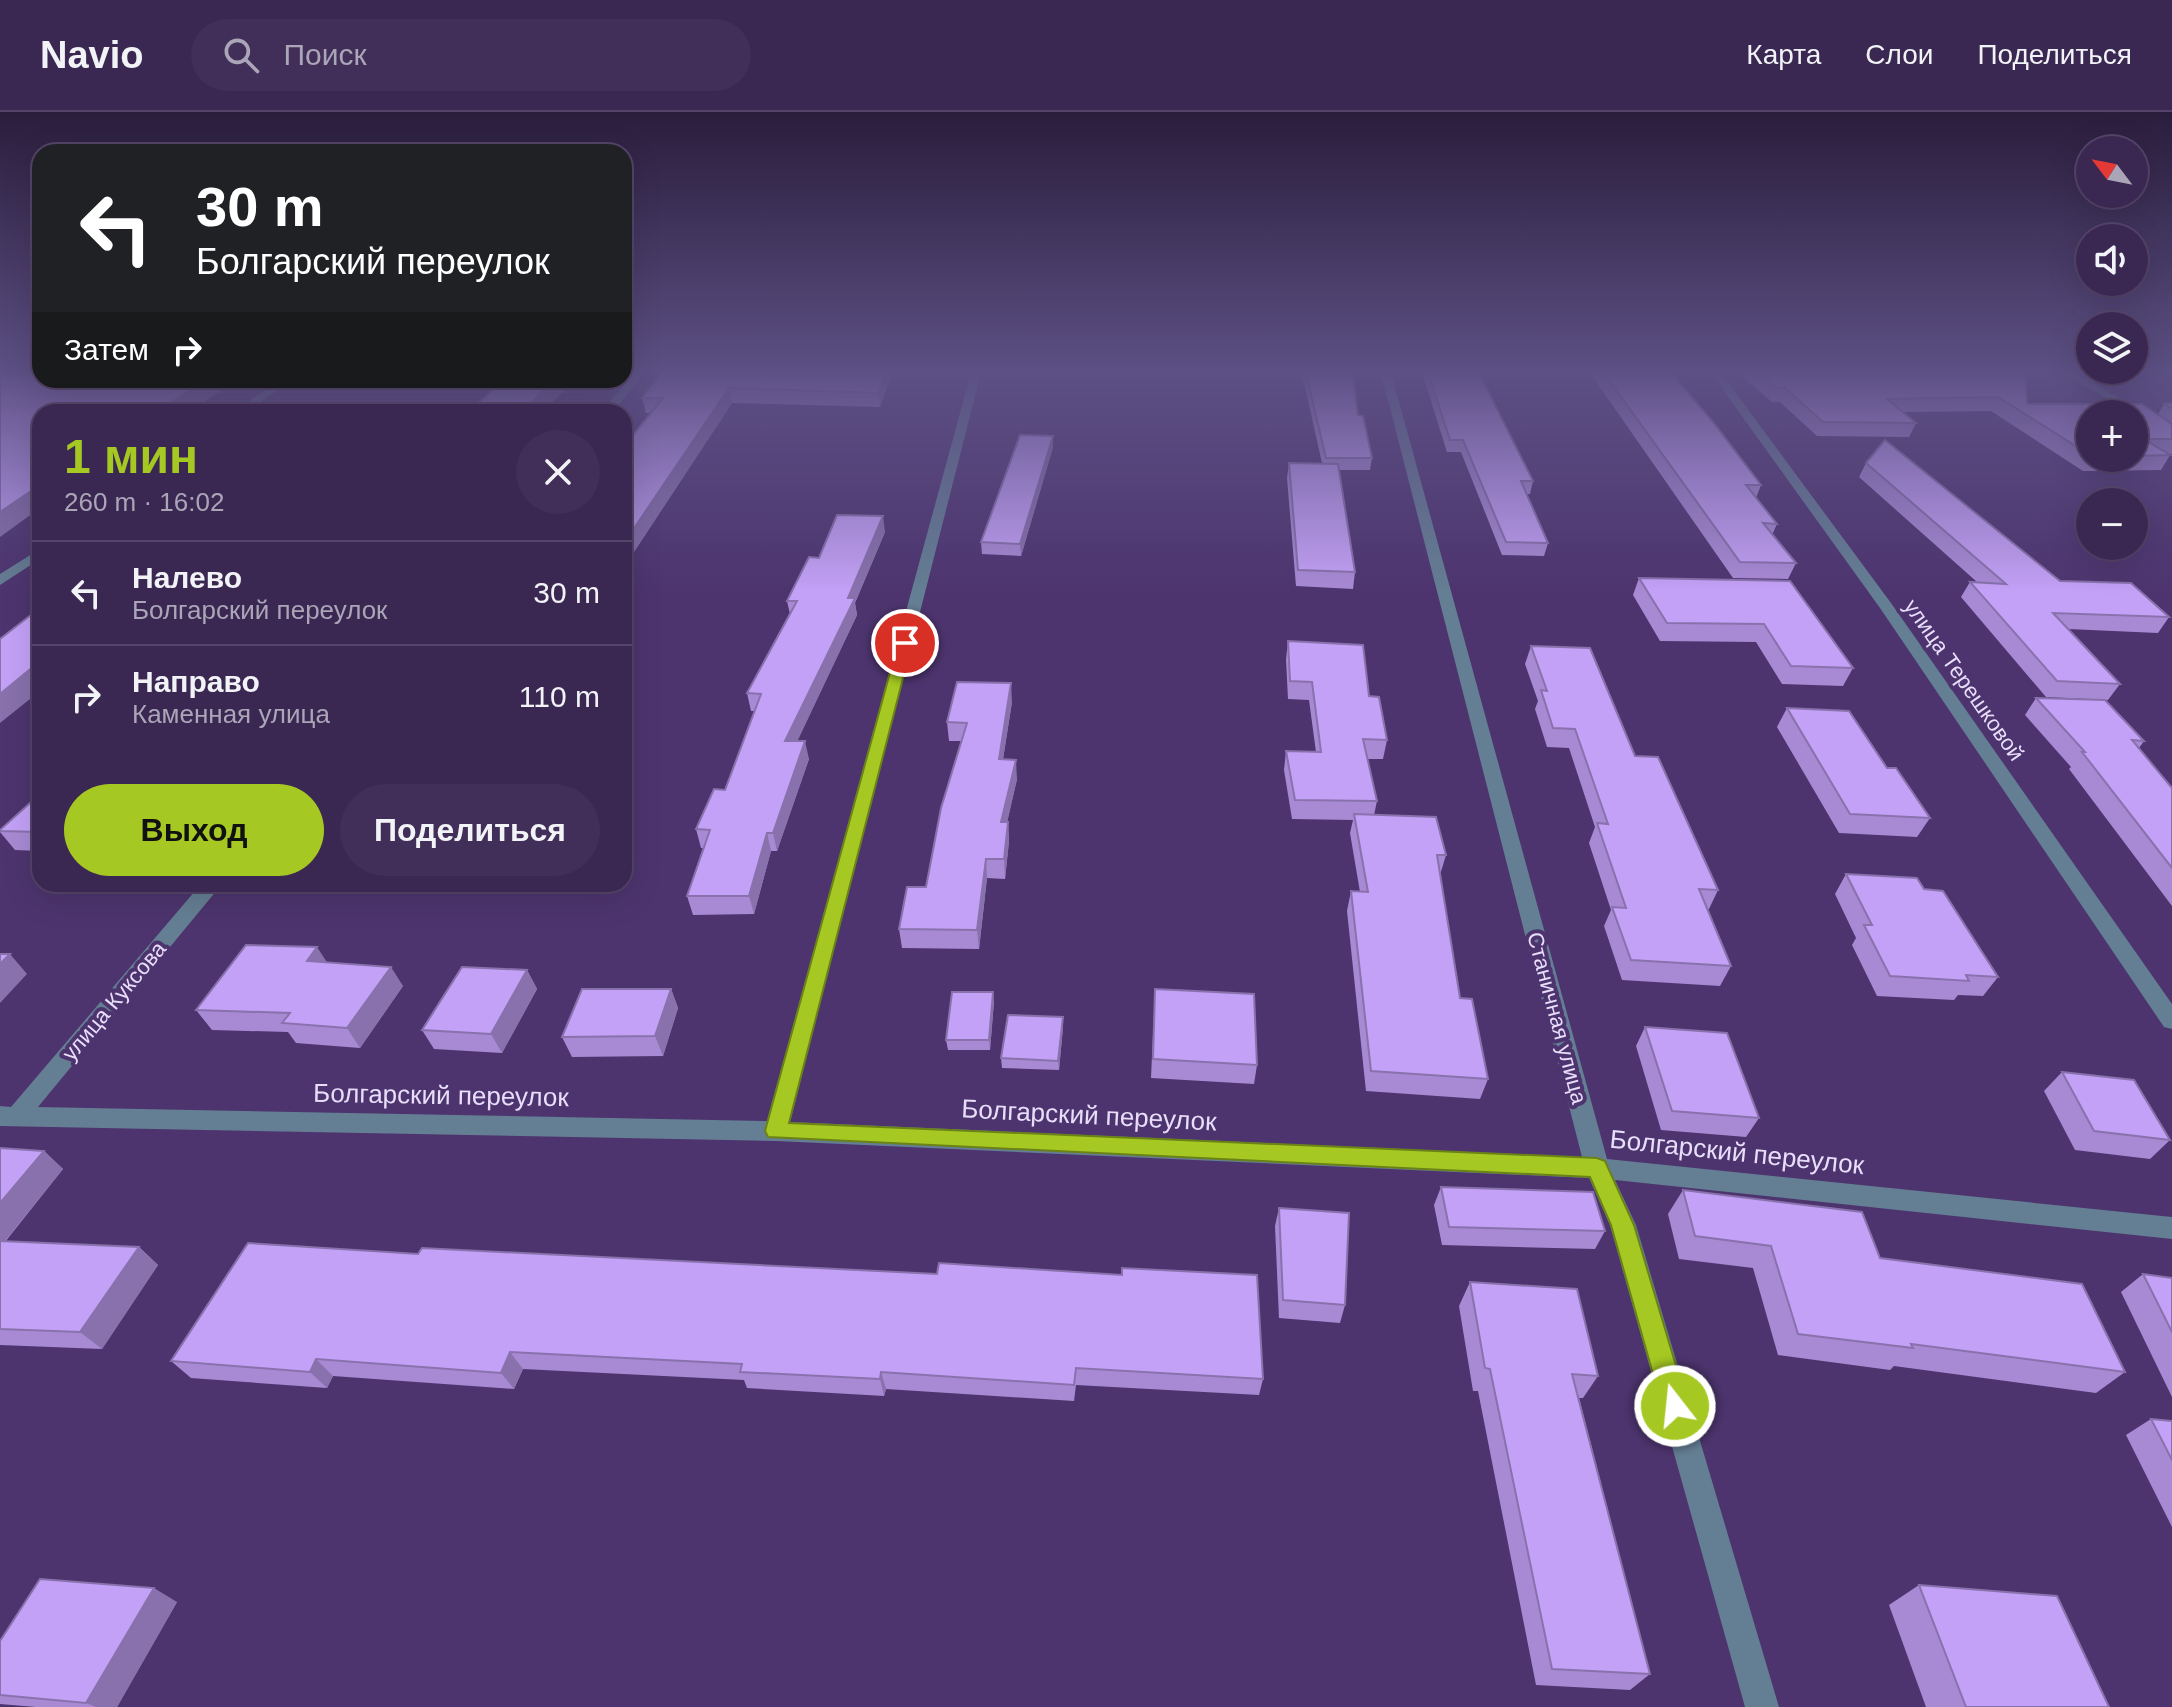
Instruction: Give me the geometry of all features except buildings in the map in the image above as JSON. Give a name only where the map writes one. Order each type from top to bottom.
[{"type":"street","points":[[776,1131],[957,443]]},
{"type":"street","name":"Станичная улица","points":[[1405,443],[1597,1168],[1623,1225],[1762,1707]]},
{"type":"street","name":"улица Терешковой","points":[[1767,443],[1886,606],[2172,1021]]},
{"type":"street","points":[[0,581],[32,559]]},
{"type":"street","name":"улица Куксова","points":[[8,1117],[205,892]]},
{"type":"street","name":"Болгарский переулок","points":[[8,1117],[776,1131],[1597,1168],[2172,1228]]},
{"type":"route","points":[[905,643],[776,1131],[1597,1168],[1623,1225],[1675,1406]]}]
